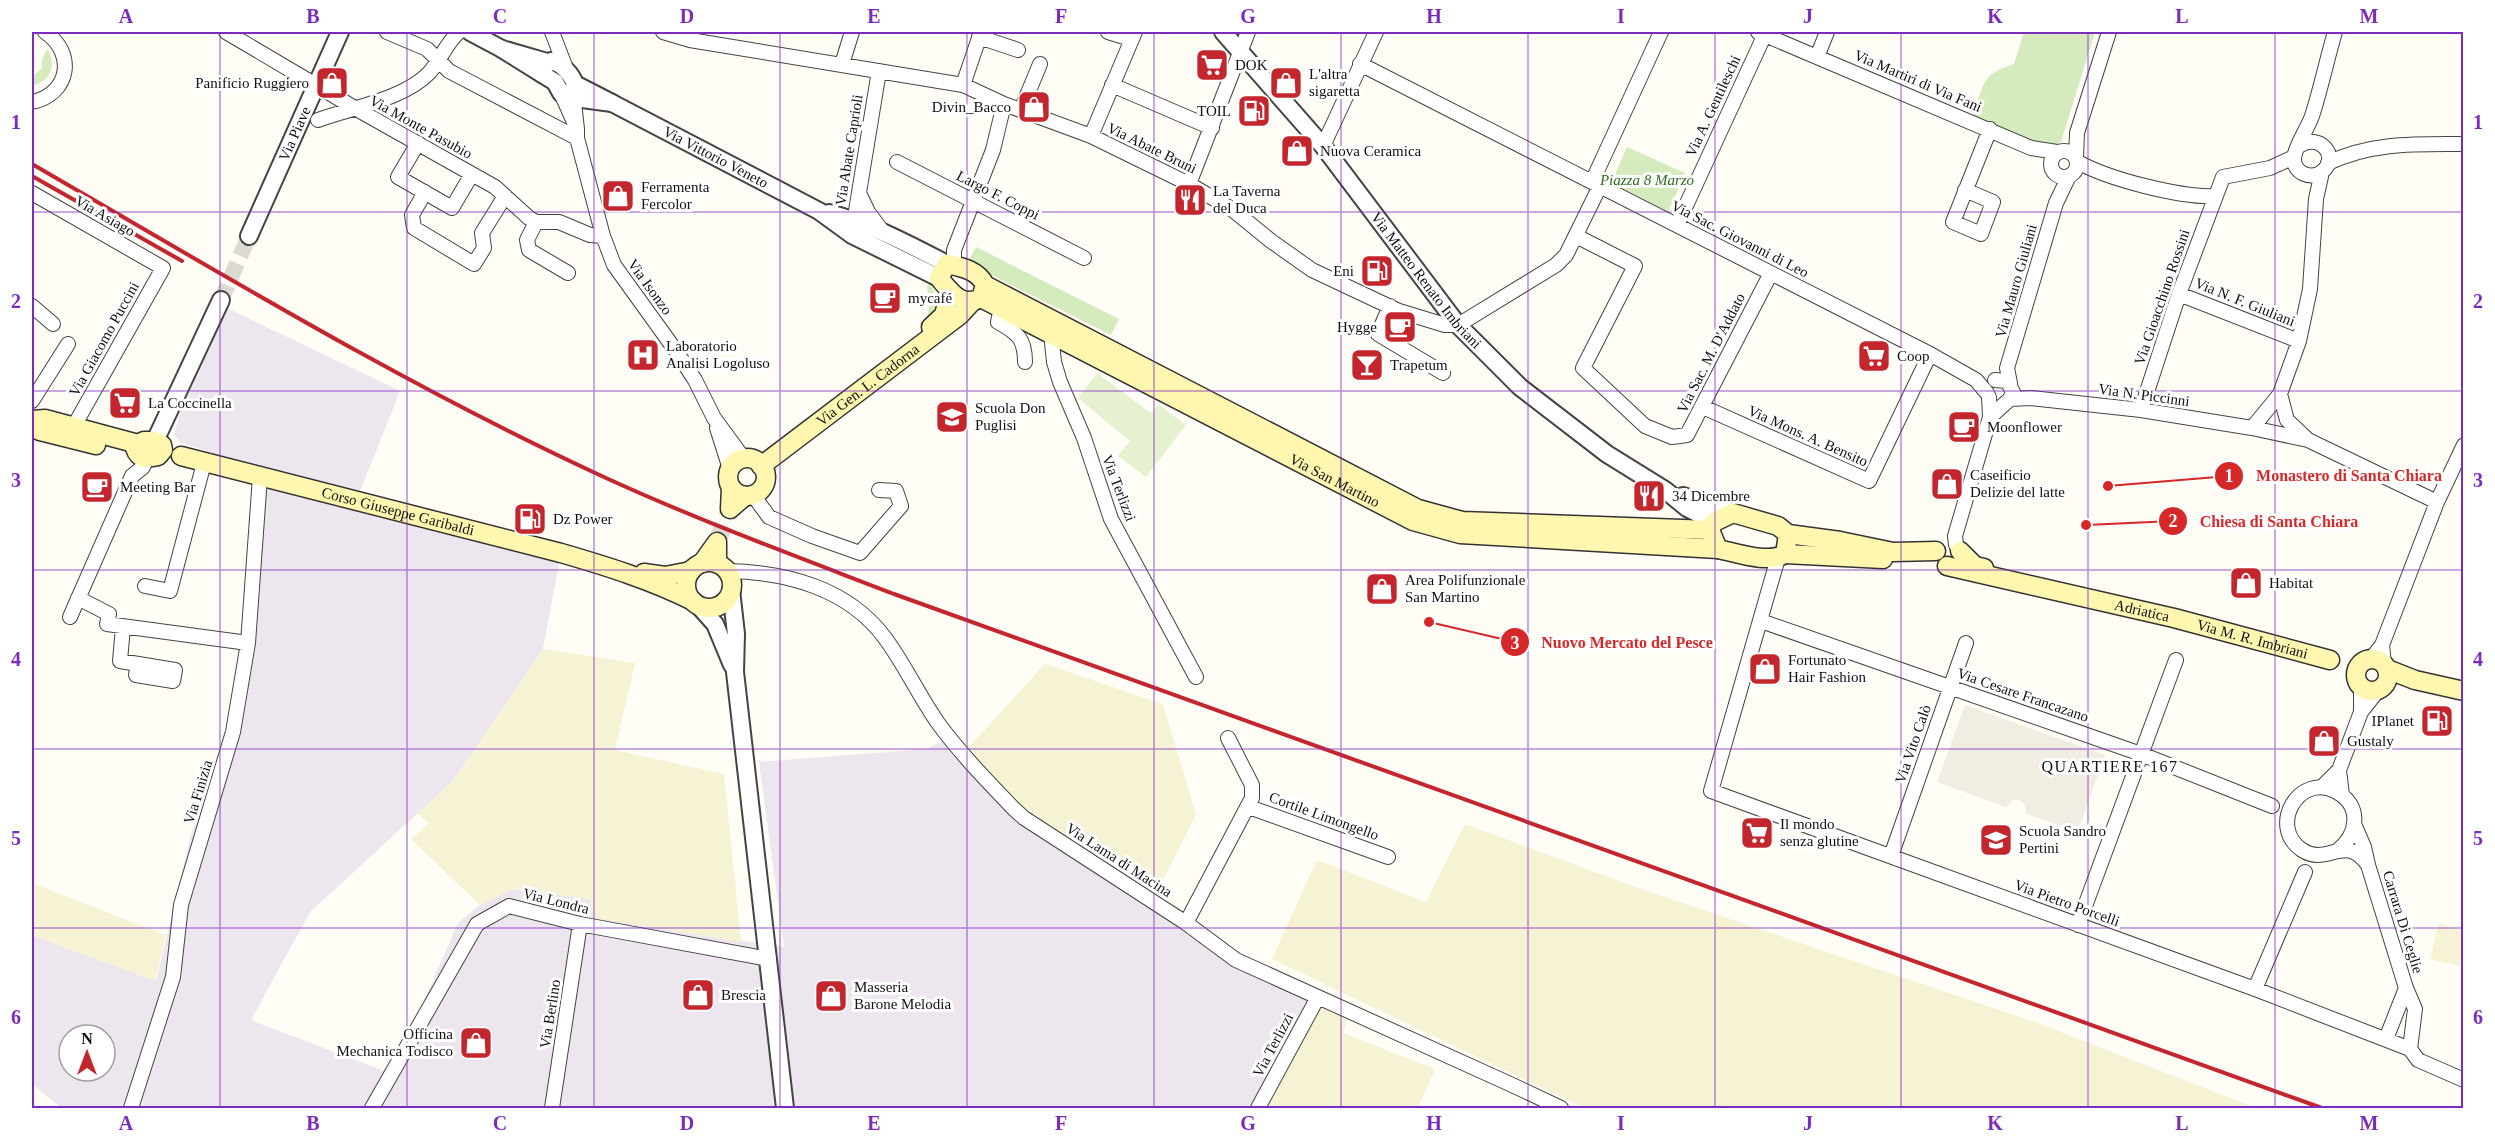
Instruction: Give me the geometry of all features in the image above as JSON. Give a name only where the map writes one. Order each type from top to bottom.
[{"type":"main road","points":[[948,275],[981,277],[980,295],[965,301],[948,275]]},
{"type":"main road","name":"Via Gen. L. Cadorna","points":[[747,463],[939,321],[949,302],[948,275]]},
{"type":"main road","name":"Via Gen. L. Cadorna","points":[[747,463],[960,315],[980,295]]},
{"type":"main road","name":"Via San Martino","points":[[980,295],[1334,482],[1413,521],[1436,529],[1460,534],[1718,549]]},
{"type":"main road","name":"Via San Martino","points":[[980,295],[1418,509],[1462,521],[1674,530],[1712,526]]},
{"type":"main road","name":"Corso Giuseppe Garibaldi","points":[[32,420],[45,419],[74,426],[150,450]]},
{"type":"main road","name":"Corso Giuseppe Garibaldi","points":[[32,427],[40,431],[181,456],[612,568],[665,576],[709,567]]},
{"type":"main road","points":[[747,463],[765,477],[765,483],[758,492],[743,493],[728,480],[747,463]]},
{"type":"main road","points":[[1718,549],[1712,526],[1733,513]]},
{"type":"main road","name":"Adriatica","points":[[1733,513],[1778,526],[1788,534],[1840,541],[1893,552],[1949,551],[2174,618]]},
{"type":"main road","points":[[1782,556],[1788,534]]},
{"type":"main road","name":"Adriatica","points":[[1718,549],[1749,556],[1873,558],[1949,551]]},
{"type":"main road","points":[[709,567],[732,584],[731,590],[724,602],[718,606],[704,607],[695,603],[688,595],[686,583],[709,567]]},
{"type":"main road","name":"Corso Giuseppe Garibaldi","points":[[612,568],[695,603]]},
{"type":"main road","name":"Via M. R. Imbriani","points":[[2174,618],[2374,671]]},
{"type":"main road","points":[[2374,671],[2463,691]]},
{"type":"street","points":[[32,102],[46,98],[56,89],[63,77],[65,64],[63,51],[54,38],[45,32]]},
{"type":"street","name":"Via Monte Pasubio","points":[[226,32],[495,187],[536,222]]},
{"type":"street","name":"Via Piave","points":[[249,236],[340,32]]},
{"type":"street","points":[[387,32],[427,49],[449,72],[577,134]]},
{"type":"street","points":[[318,120],[382,99],[417,82],[430,72],[459,32]]},
{"type":"street","points":[[470,32],[502,49],[547,66]]},
{"type":"street","name":"Via Isonzo","points":[[547,66],[551,32]]},
{"type":"street","name":"Via Isonzo","points":[[551,32],[570,87],[577,134],[603,236],[614,265],[688,370],[714,418],[747,463]]},
{"type":"street","name":"Via Abate Bruni","points":[[663,32],[690,40],[963,85],[1004,104],[1091,136],[1190,184],[1233,210],[1312,270],[1390,306],[1427,320],[1458,325]]},
{"type":"street","points":[[842,64],[852,32]]},
{"type":"street","points":[[1091,136],[1133,35],[1108,32]]},
{"type":"street","name":"Via Matteo Renato Imbriani","points":[[1223,32],[1239,53],[1323,146],[1458,325],[1520,387],[1607,454],[1665,490]]},
{"type":"street","points":[[1190,184],[1248,32]]},
{"type":"street","points":[[1323,146],[1376,32]]},
{"type":"street","points":[[1458,325],[1556,265],[1566,255],[1661,32]]},
{"type":"street","points":[[1817,57],[1827,32]]},
{"type":"street","name":"Via Mauro Giuliani","points":[[2009,393],[2007,368],[2056,203],[2074,168],[2077,133],[2109,32]]},
{"type":"street","points":[[2316,199],[2294,162],[2312,117],[2335,32]]},
{"type":"street","name":"Via Martiri di Via Fani","points":[[1761,33],[2031,148],[2059,151]]},
{"type":"street","name":"Via A. Gentileschi","points":[[1677,225],[1761,33]]},
{"type":"street","points":[[963,85],[980,34],[1018,50]]},
{"type":"street","name":"Via Vittorio Veneto","points":[[547,66],[557,62],[570,87],[582,99],[612,103],[819,211],[948,275]]},
{"type":"street","points":[[1021,110],[1040,64]]},
{"type":"street","name":"Via Sac. Giovanni di Leo","points":[[1360,64],[1930,354],[1991,388]]},
{"type":"street","name":"Via Abate Caprioli","points":[[854,228],[879,71]]},
{"type":"street","points":[[1112,85],[1212,128]]},
{"type":"street","points":[[948,275],[954,250],[993,150],[1004,104]]},
{"type":"street","points":[[2256,424],[2280,394],[2299,341],[2310,289],[2316,199],[2328,152],[2322,145],[2312,117]]},
{"type":"street","points":[[1965,190],[1990,129]]},
{"type":"street","name":"Via Mauro Giuliani","points":[[2059,151],[2077,133]]},
{"type":"street","points":[[2270,168],[2309,141],[2350,153]]},
{"type":"street","points":[[418,143],[398,177],[452,208],[471,174]]},
{"type":"street","points":[[2074,168],[2070,152],[2059,151],[2052,159],[2052,170],[2060,177],[2074,168],[2198,197],[2216,195],[2223,177],[2270,168],[2317,175],[2350,153],[2387,146],[2463,144]]},
{"type":"street","name":"Via Martiri di Via Fani","points":[[2031,148],[2052,170]]},
{"type":"street","name":"Largo F. Coppi","points":[[897,162],[1084,258]]},
{"type":"street","name":"Via Mauro Giuliani","points":[[2052,170],[2056,203]]},
{"type":"street","points":[[424,192],[411,215],[414,228],[474,264],[484,248],[482,233],[505,195]]},
{"type":"street","points":[[859,192],[868,212],[883,232]]},
{"type":"street","name":"Via Asiago","points":[[32,193],[163,268]]},
{"type":"street","name":"Via Gioacchino Rossini","points":[[2141,410],[2179,294],[2216,195]]},
{"type":"street","points":[[568,273],[529,250],[526,240],[536,222],[559,222],[590,235],[603,236]]},
{"type":"street","name":"Via Vittorio Veneto","points":[[854,228],[883,232],[948,275]]},
{"type":"street","name":"Via Sac. M. D'Addato","points":[[1575,236],[1635,266],[1583,368],[1638,421],[1672,437],[1687,435],[1771,273]]},
{"type":"street","name":"Via Giacomo Puccini","points":[[74,426],[163,268]]},
{"type":"street","name":"Via N. F. Giuliani","points":[[2179,294],[2299,341]]},
{"type":"street","points":[[70,617],[132,476],[143,467],[221,300]]},
{"type":"street","points":[[32,306],[53,324]]},
{"type":"street","points":[[1390,306],[1378,334],[1443,373]]},
{"type":"street","points":[[1000,307],[998,322],[1020,338],[1025,346],[1025,362]]},
{"type":"street","name":"Via Terlizzi","points":[[1052,333],[1054,362],[1060,382],[1083,438],[1111,519],[1196,677]]},
{"type":"street","points":[[32,401],[68,344]]},
{"type":"street","name":"Via Mons. A. Bensito","points":[[1703,407],[1869,481],[1930,354]]},
{"type":"street","name":"Via Mauro Giuliani","points":[[1991,388],[2007,368]]},
{"type":"street","points":[[1991,388],[2003,379],[2009,393]]},
{"type":"street","points":[[1991,388],[1994,403],[2009,393]]},
{"type":"street","points":[[1949,551],[1990,417],[1991,388]]},
{"type":"street","points":[[1990,417],[2009,393]]},
{"type":"street","name":"Via N. Piccinni","points":[[2009,393],[2031,398],[2256,424],[2308,440],[2437,502]]},
{"type":"street","name":"Via N. Piccinni","points":[[2280,394],[2287,420],[2308,440]]},
{"type":"street","points":[[2322,787],[2339,770],[2437,502],[2463,445]]},
{"type":"street","points":[[145,586],[170,591],[204,463]]},
{"type":"street","name":"Via Finizia","points":[[131,1108],[173,977],[181,905],[233,732],[248,643],[260,477]]},
{"type":"street","points":[[743,493],[769,517],[812,536],[860,553],[901,506],[896,491],[879,490]]},
{"type":"street","points":[[1665,490],[1712,526]]},
{"type":"street","points":[[1665,490],[1733,513]]},
{"type":"street","points":[[1674,530],[1687,508]]},
{"type":"street","points":[[1761,621],[1782,556]]},
{"type":"street","name":"Via Lama di Macina","points":[[709,567],[783,576],[823,589],[849,603],[866,617],[885,638],[939,723],[1024,818],[1186,923],[1236,960],[1560,1108]]},
{"type":"street","points":[[731,590],[736,634],[735,672],[785,1108]]},
{"type":"street","points":[[78,598],[109,614],[107,624],[248,643]]},
{"type":"street","points":[[695,603],[715,624],[735,672]]},
{"type":"street","name":"Via Cesare Francazano","points":[[1761,621],[2141,754],[2272,806],[2286,821]]},
{"type":"street","name":"Via Pietro Porcelli","points":[[1761,621],[1711,791],[2255,989],[2410,1049]]},
{"type":"street","points":[[123,627],[120,661],[138,664]]},
{"type":"street","name":"Via Vito Calò","points":[[1891,856],[1966,643]]},
{"type":"street","points":[[2078,925],[2176,660]]},
{"type":"street","points":[[1186,923],[1249,807],[1252,785],[1228,738]]},
{"type":"street","points":[[2339,770],[2342,795]]},
{"type":"street","points":[[2272,806],[2293,800],[2311,788],[2322,787],[2342,795],[2349,803],[2354,813],[2352,835],[2346,844],[2305,872]]},
{"type":"street","points":[[2293,800],[2286,821],[2288,833],[2294,843],[2303,851],[2330,853]]},
{"type":"street","name":"Cortile Limongello","points":[[1249,807],[1388,857]]},
{"type":"street","name":"Carrara Di Ceglie","points":[[2354,824],[2364,847],[2406,988],[2415,1009],[2410,1049]]},
{"type":"street","name":"Carrara Di Ceglie","points":[[2330,853],[2350,850],[2360,854],[2368,865]]},
{"type":"street","points":[[2255,989],[2305,872],[2303,851]]},
{"type":"street","name":"Via Londra","points":[[372,1108],[477,924],[509,906],[580,924],[769,959]]},
{"type":"street","name":"Via Berlino","points":[[552,1108],[580,924]]},
{"type":"street","name":"Carrara Di Ceglie","points":[[2386,1040],[2406,988]]},
{"type":"street","name":"Via Terlizzi","points":[[1258,1108],[1318,997]]},
{"type":"street","points":[[2410,1049],[2418,1060],[2463,1080]]},
{"type":"shaded area","points":[[227,308],[400,391],[353,509],[559,563],[543,649],[453,781],[310,912],[251,1020],[392,1074],[458,923],[480,905],[512,889],[590,899],[595,918],[784,947],[759,762],[926,749],[943,741],[960,754],[1018,819],[1186,929],[1232,965],[1311,998],[1253,1108],[61,1108],[32,1084],[32,935],[156,981],[192,831],[229,737],[238,688],[253,467],[180,442],[174,435],[179,416]]},
{"type":"shaded area","points":[[543,649],[635,663],[615,750],[724,774],[741,942],[594,918],[590,899],[512,889],[480,905],[411,839],[429,824],[418,813],[453,781]]},
{"type":"shaded area","points":[[1045,664],[1163,704],[1196,815],[1154,897],[1030,815],[966,750]]},
{"type":"shaded area","points":[[1965,705],[2105,755],[2078,831],[2026,814],[2024,803],[2019,800],[2013,800],[2006,807],[1937,782]]},
{"type":"shaded area","points":[[1465,824],[1638,888],[2035,1022],[2256,1108],[1584,1108],[1272,959],[1317,860],[1426,902]]},
{"type":"shaded area","points":[[32,883],[166,935],[155,981],[32,935]]},
{"type":"shaded area","points":[[2439,923],[2463,931],[2463,967],[2430,959]]},
{"type":"shaded area","points":[[1320,1004],[1349,1016],[1343,1033],[1435,1069],[1418,1108],[1266,1108]]},
{"type":"green space","points":[[2024,32],[2095,32],[2061,142],[2050,149],[1973,115],[1982,88],[1989,77],[2014,64]]},
{"type":"green space","points":[[47,49],[52,61],[48,77],[32,86],[34,75],[42,68],[42,60]]},
{"type":"green space","name":"Piazza 8 Marzo","points":[[1627,147],[1685,173],[1668,212],[1610,186]]},
{"type":"green space","points":[[976,247],[1119,319],[1111,335],[967,263]]},
{"type":"green space","points":[[930,284],[935,301],[931,319],[928,319],[927,286]]},
{"type":"green space","points":[[1097,373],[1151,413],[1158,404],[1186,425],[1146,477],[1118,456],[1130,441],[1078,398]]},
{"type":"tunnel","points":[[221,300],[249,236]]},
{"type":"tunnel","points":[[717,542],[730,509]]},
{"type":"railway","points":[[32,164],[315,328],[459,406],[606,478],[677,509],[894,594],[2322,1108]]},
{"type":"railway","points":[[32,176],[182,261]]},
{"type":"place","name":"DOK","points":[[1212,65]]},
{"type":"place","name":"Panificio Ruggiero","points":[[332,83]]},
{"type":"place","name":"L'altra sigaretta","points":[[1286,83]]},
{"type":"place","name":"Divin_Bacco","points":[[1034,107]]},
{"type":"place","name":"TOIL","points":[[1254,111]]},
{"type":"place","name":"Nuova Ceramica","points":[[1297,151]]},
{"type":"place","name":"Ferramenta Fercolor","points":[[618,196]]},
{"type":"place","name":"La Taverna del Duca","points":[[1190,200]]},
{"type":"place","name":"Eni","points":[[1377,271]]},
{"type":"place","name":"mycafé","points":[[885,298]]},
{"type":"place","name":"Hygge","points":[[1400,327]]},
{"type":"place","name":"Laboratorio Analisi Logoluso","points":[[643,355]]},
{"type":"place","name":"Coop","points":[[1874,356]]},
{"type":"place","name":"Trapetum","points":[[1367,365]]},
{"type":"place","name":"La Coccinella","points":[[125,403]]},
{"type":"place","name":"Scuola Don Puglisi","points":[[952,417]]},
{"type":"place","name":"Moonflower","points":[[1964,427]]},
{"type":"place","name":"Caseificio Delizie del latte","points":[[1947,484]]},
{"type":"place","name":"Monastero di Santa Chiara","points":[[2108,486]]},
{"type":"place","name":"Meeting Bar","points":[[97,487]]},
{"type":"place","name":"34 Dicembre","points":[[1649,496]]},
{"type":"place","name":"Dz Power","points":[[530,519]]},
{"type":"place","name":"Chiesa di Santa Chiara","points":[[2086,525]]},
{"type":"place","name":"Habitat","points":[[2246,583]]},
{"type":"place","name":"Area Polifunzionale San Martino","points":[[1382,589]]},
{"type":"place","name":"Nuovo Mercato del Pesce","points":[[1429,622]]},
{"type":"place","name":"Fortunato Hair Fashion","points":[[1765,669]]},
{"type":"place","name":"IPlanet","points":[[2437,721]]},
{"type":"place","name":"Gustaly","points":[[2324,741]]},
{"type":"place","name":"Il mondo senza glutine","points":[[1757,833]]},
{"type":"place","name":"Scuola Sandro Pertini","points":[[1996,840]]},
{"type":"place","name":"Brescia","points":[[698,995]]},
{"type":"place","name":"Masseria Barone Melodia","points":[[831,996]]},
{"type":"place","name":"Officina Mechanica Todisco","points":[[476,1043]]},
{"type":"district","name":"QUARTIERE 167","points":[[2110,766]]}]
